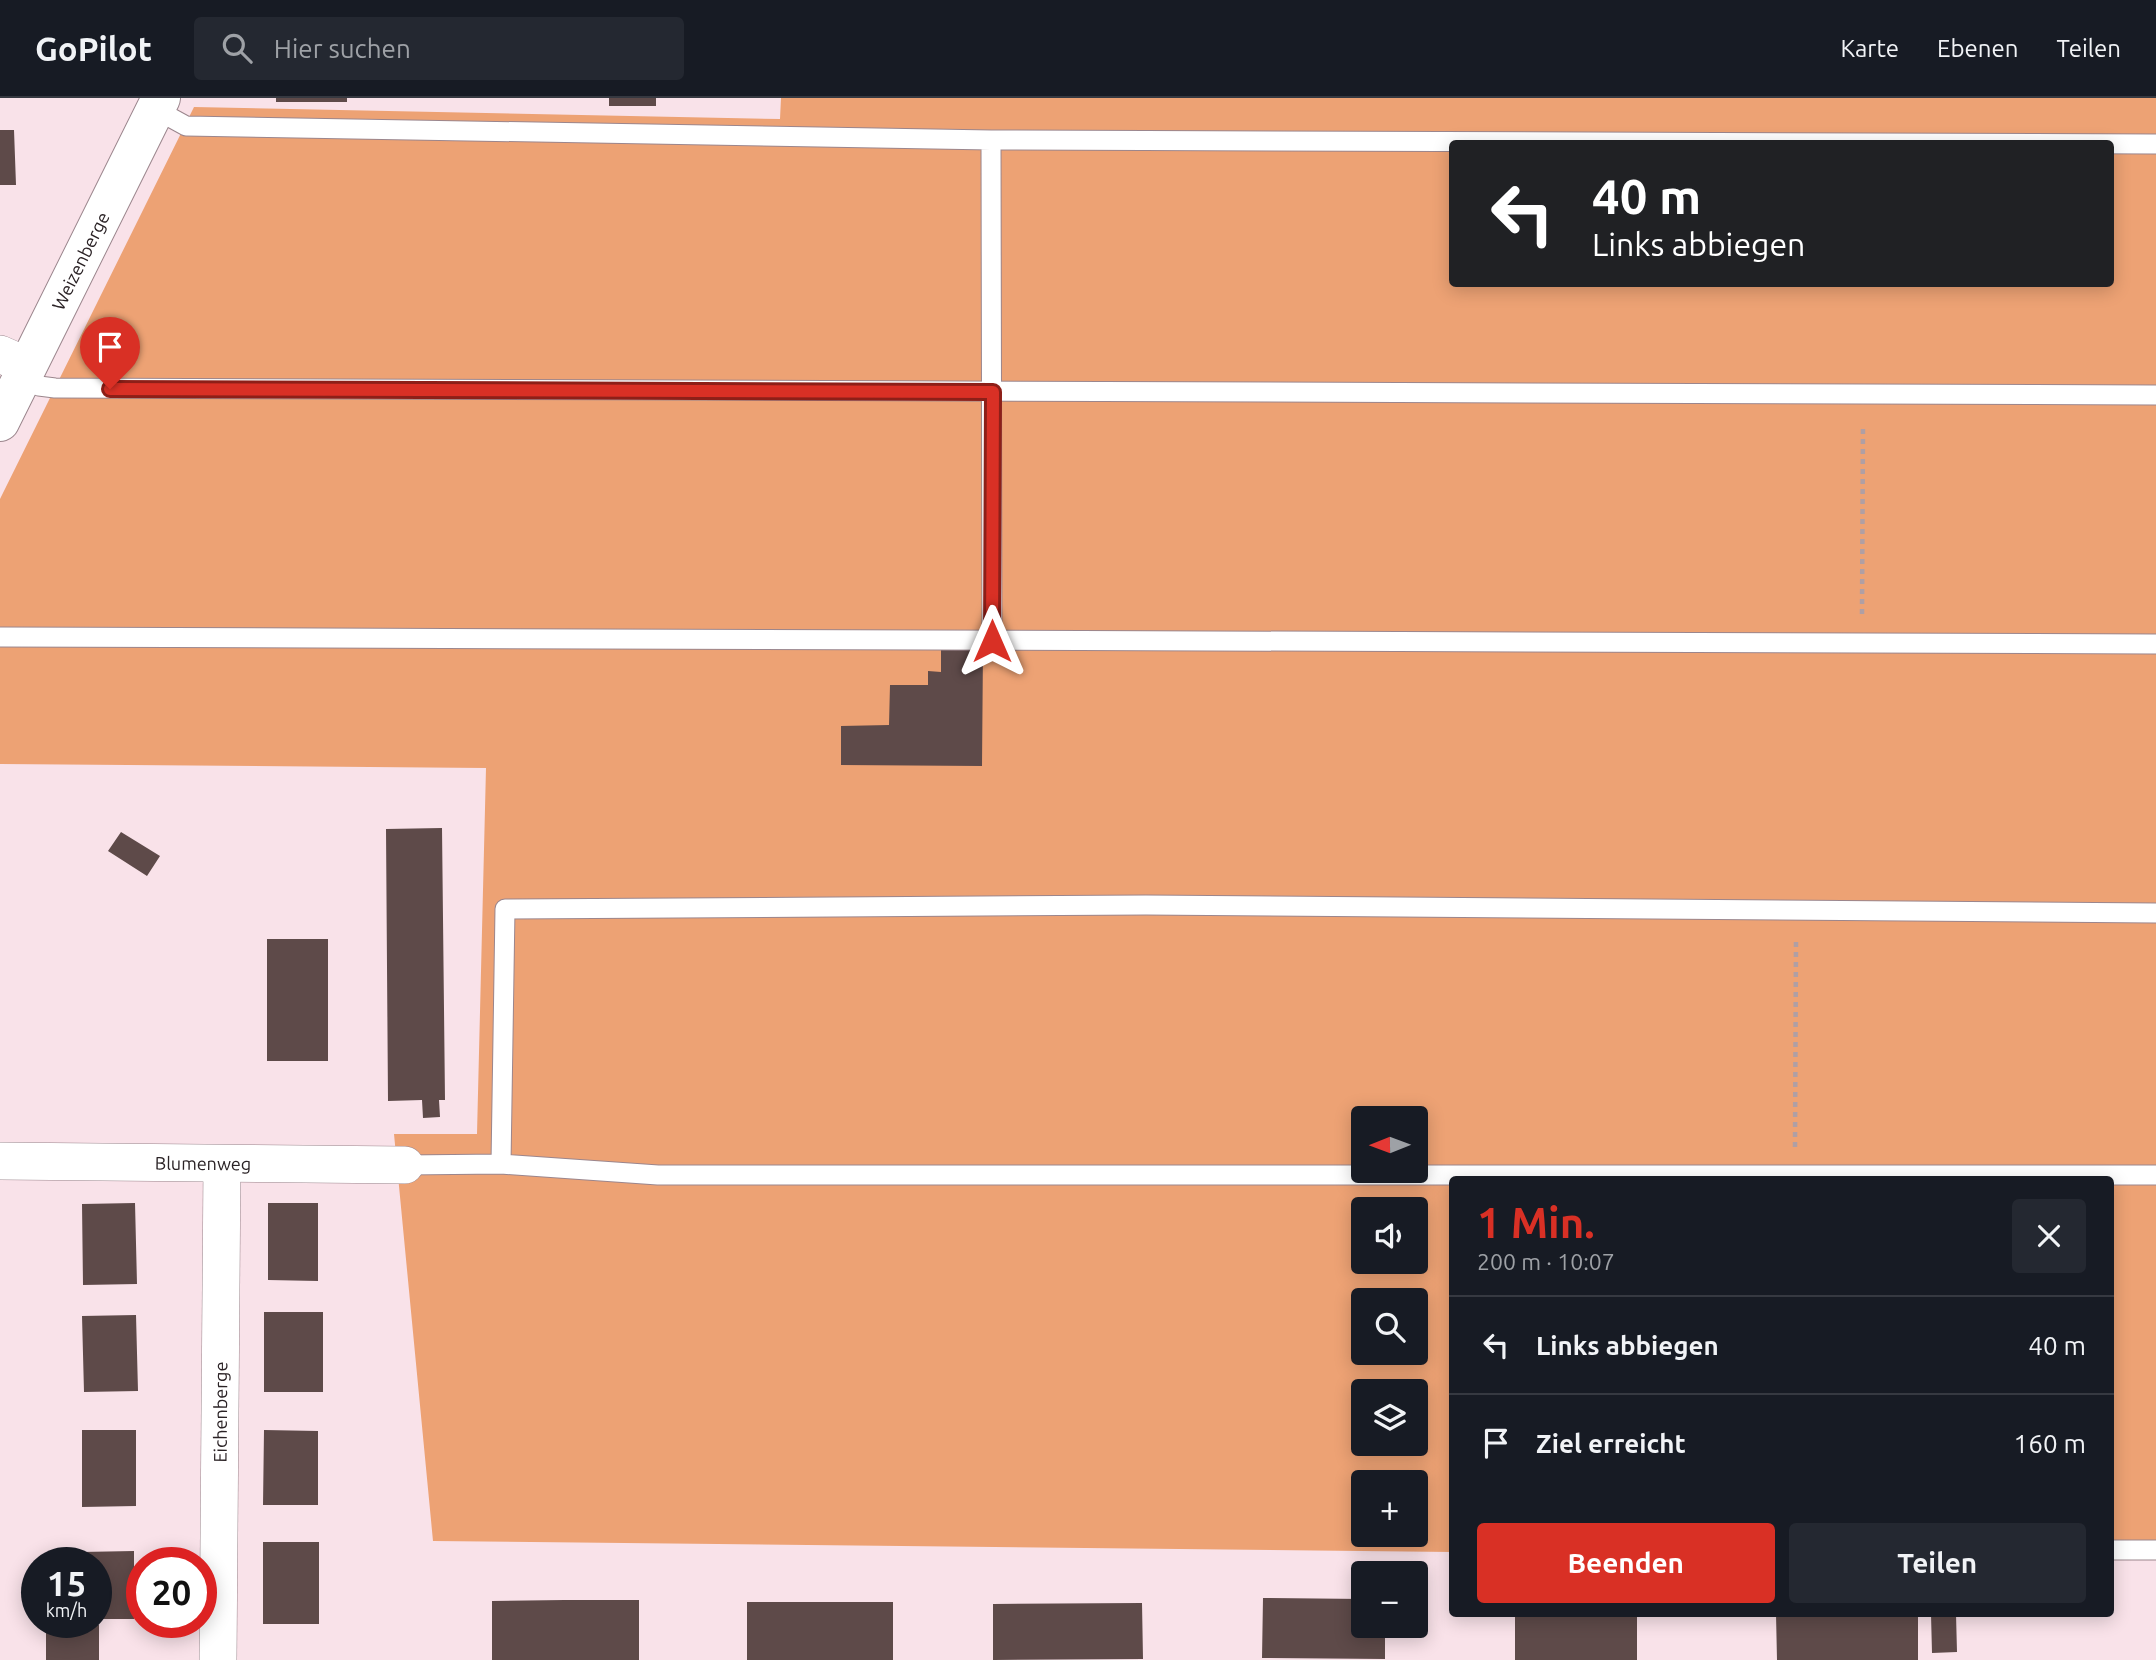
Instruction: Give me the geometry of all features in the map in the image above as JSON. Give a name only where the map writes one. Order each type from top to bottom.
[{"type":"street","name":"Weizenberge","points":[[0,422],[17,366],[158,104]]},
{"type":"street","name":"Blumenweg","points":[[0,1161],[405,1165]]},
{"type":"street","name":"Eichenberge","points":[[218,1660],[222,1164]]},
{"type":"lane","points":[[158,104],[186,126],[991,140],[1449,142]]},
{"type":"lane","points":[[991,140],[992,641]]},
{"type":"lane","points":[[2114,144],[2156,144]]},
{"type":"lane","points":[[17,366],[39,386],[55,388],[2156,396]]},
{"type":"lane","points":[[0,636],[2156,644]]},
{"type":"lane","points":[[501,1164],[505,909],[1146,905],[2156,913]]},
{"type":"lane","points":[[405,1165],[501,1164],[658,1175],[1817,1176]]},
{"type":"lane","points":[[1998,1176],[2156,1175]]},
{"type":"lane","points":[[2114,1549],[2156,1550]]},
{"type":"path","points":[[1862,642],[1864,395]]},
{"type":"path","points":[[1795,1175],[1796,910]]},
{"type":"shaded area","points":[[781,98],[2156,98],[2156,1558],[2114,1558],[2114,1176],[1449,1176],[1449,1552],[433,1541],[394,1134],[477,1134],[486,768],[0,764],[0,499],[194,107],[780,119]]},
{"type":"building","points":[[276,98],[347,98],[347,102],[276,102]]},
{"type":"building","points":[[609,98],[656,98],[656,106],[609,106]]},
{"type":"building","points":[[0,130],[14,130],[16,185],[0,185]]},
{"type":"building","points":[[941,647],[983,648],[982,766],[841,765],[841,726],[889,725],[890,685],[928,685],[928,671],[941,672]]},
{"type":"building","points":[[442,828],[445,1100],[439,1100],[440,1117],[423,1118],[422,1100],[388,1101],[386,829]]},
{"type":"building","points":[[121,832],[160,856],[147,876],[108,851]]},
{"type":"building","points":[[267,939],[328,939],[328,1061],[267,1061]]},
{"type":"building","points":[[135,1203],[137,1284],[83,1285],[82,1204]]},
{"type":"building","points":[[268,1203],[318,1203],[318,1281],[268,1280]]},
{"type":"building","points":[[264,1312],[323,1312],[323,1392],[264,1392]]},
{"type":"building","points":[[136,1315],[138,1391],[84,1392],[82,1316]]},
{"type":"building","points":[[82,1430],[136,1430],[136,1506],[82,1507]]},
{"type":"building","points":[[264,1430],[318,1431],[318,1505],[263,1505]]},
{"type":"building","points":[[263,1542],[319,1542],[319,1624],[263,1624]]},
{"type":"building","points":[[112,1551],[126,1551],[126,1619],[112,1619]]},
{"type":"building","points":[[1263,1598],[1351,1599],[1351,1638],[1385,1638],[1385,1659],[1262,1658]]},
{"type":"building","points":[[639,1600],[639,1660],[492,1660],[492,1601]]},
{"type":"building","points":[[747,1602],[893,1602],[893,1660],[747,1660]]},
{"type":"building","points":[[1142,1603],[1143,1659],[993,1660],[993,1604]]},
{"type":"building","points":[[1515,1617],[1637,1617],[1637,1660],[1515,1660]]},
{"type":"building","points":[[1776,1617],[1918,1617],[1918,1660],[1777,1660]]},
{"type":"building","points":[[1931,1617],[1956,1617],[1957,1652],[1932,1653]]},
{"type":"building","points":[[46,1638],[99,1638],[99,1660],[46,1660]]},
{"type":"route","points":[[110,389],[993,392],[992,641]]}]
